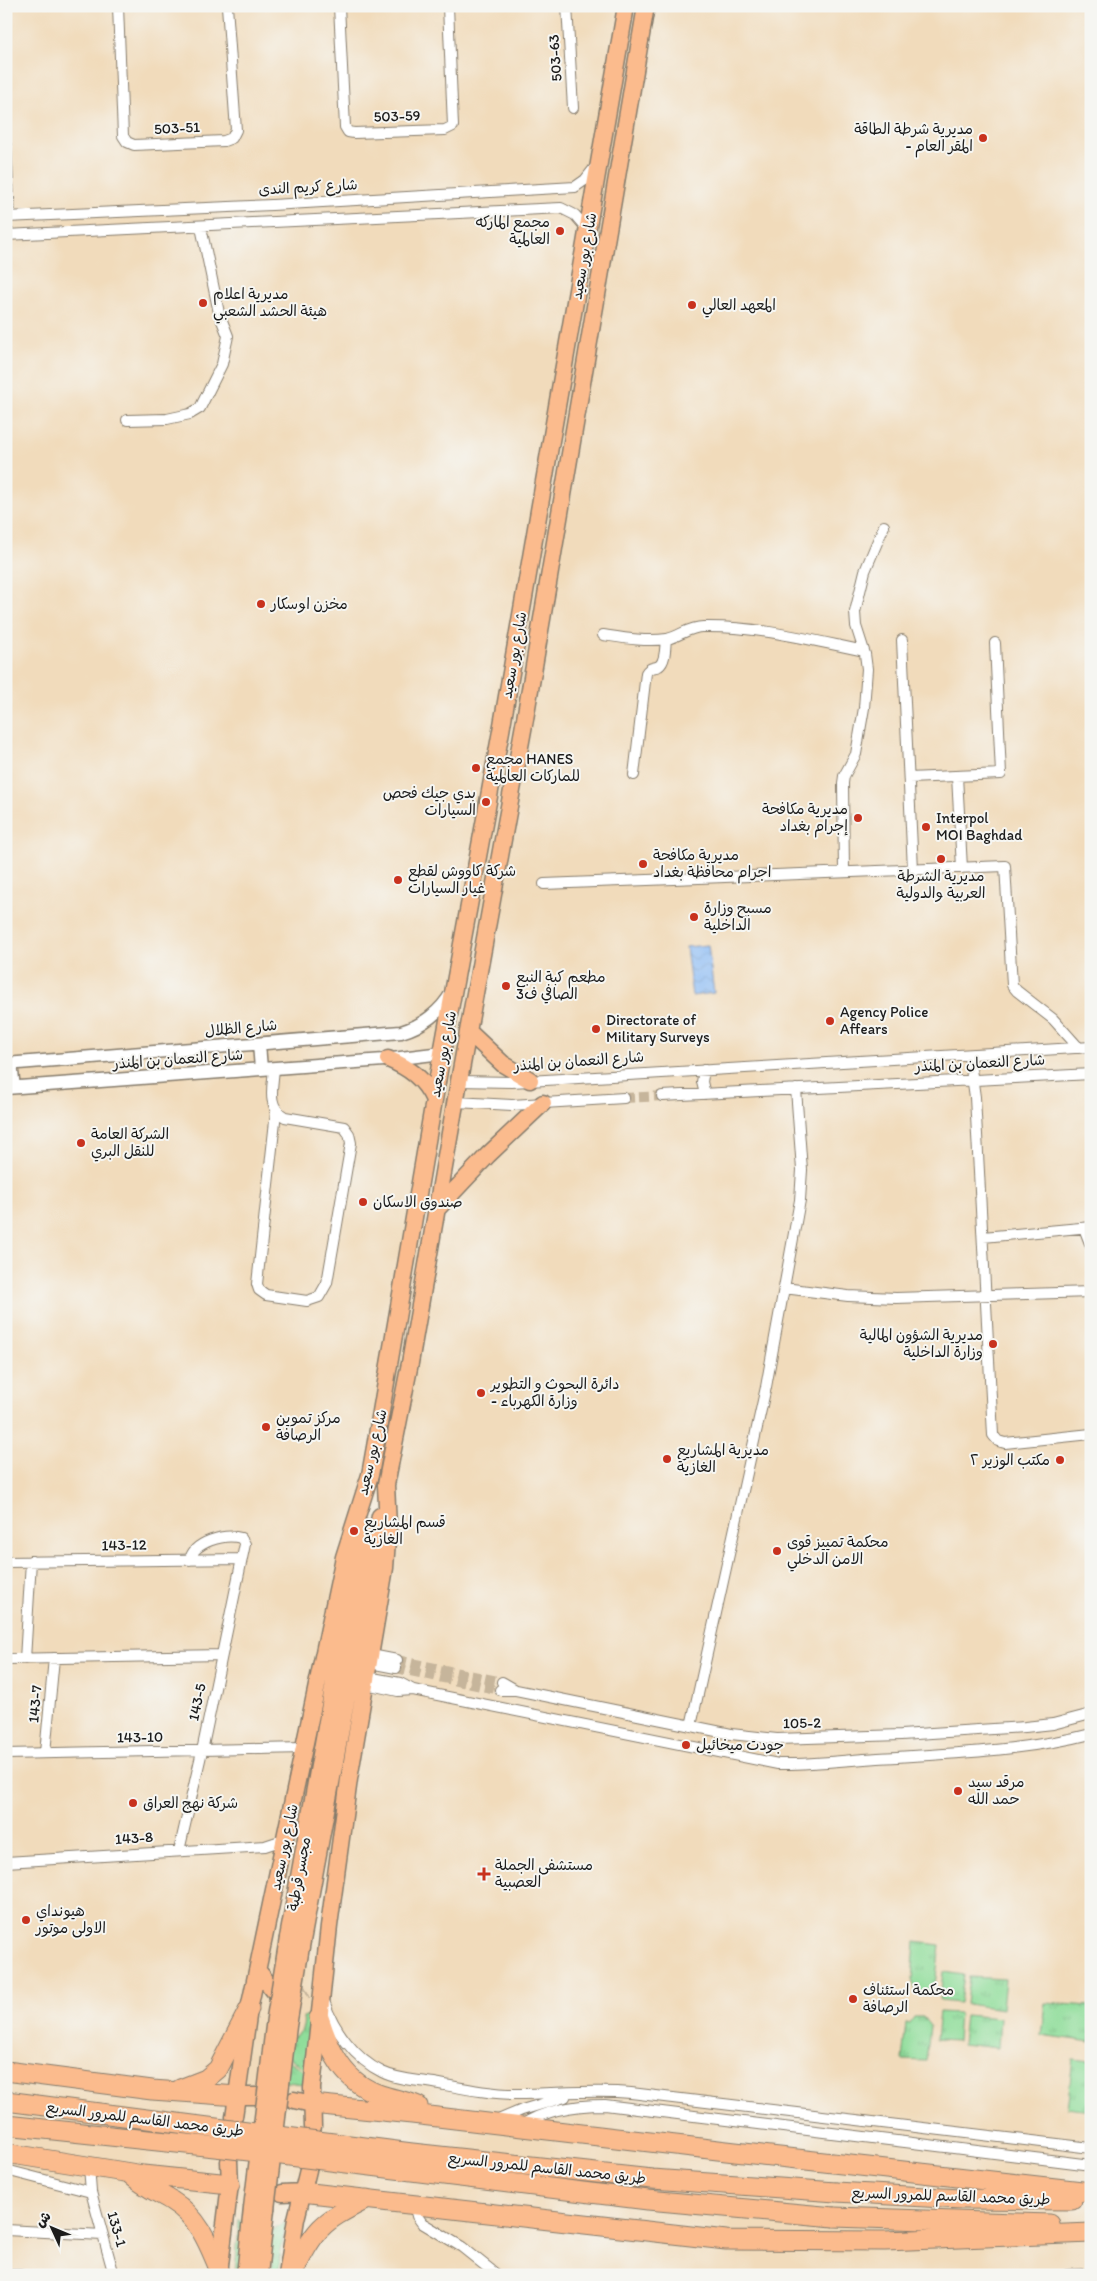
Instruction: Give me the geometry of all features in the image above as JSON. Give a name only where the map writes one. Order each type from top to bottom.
[{"type":"highway","points":[[172,2091],[201,2082],[218,2068],[249,2009]]},
{"type":"highway","points":[[319,2018],[333,2055],[350,2077],[373,2092],[414,2105],[434,2116]]},
{"type":"highway","points":[[6,2072],[172,2091],[238,2096]]},
{"type":"highway","name":"طريق محمد القاسم للمرور السريع","points":[[6,2101],[412,2153],[652,2179],[961,2199],[1091,2200]]},
{"type":"highway","points":[[303,2102],[1091,2192]]},
{"type":"highway","name":"طريق محمد القاسم للمرور السريع","points":[[6,2125],[195,2144],[648,2200],[834,2217],[956,2219],[1091,2226]]},
{"type":"highway","points":[[6,2153],[129,2173],[230,2184]]},
{"type":"highway","points":[[129,2173],[192,2217],[207,2240],[219,2272]]},
{"type":"highway","points":[[302,2192],[726,2240],[885,2242],[1091,2233]]},
{"type":"highway","points":[[292,2275],[309,2242],[319,2228],[331,2217],[367,2199]]},
{"type":"main road","name":"شارع بور سعيد","points":[[234,2117],[249,2009],[344,1558],[370,1475],[442,1052],[457,981],[626,6]]},
{"type":"main road","name":"شارع بور سعيد","points":[[314,1991],[324,1971],[349,1779],[387,1547],[386,1485],[410,1363],[525,718],[646,6]]},
{"type":"main road","points":[[469,1032],[503,1064],[530,1080]]},
{"type":"main road","points":[[388,1059],[417,1075],[434,1100]]},
{"type":"main road","points":[[436,1210],[488,1155],[543,1103]]},
{"type":"main road","name":"مجسر قرطبة","points":[[259,2275],[288,2026],[295,1940],[370,1475]]},
{"type":"main road","name":"مجسر قرطبة","points":[[245,2275],[274,2027],[334,1760],[386,1485]]},
{"type":"main road","points":[[258,1971],[275,1992]]},
{"type":"main road","points":[[313,2127],[303,2102],[319,2018],[314,1991]]},
{"type":"main road","points":[[238,2096],[263,2096]]},
{"type":"main road","points":[[219,2272],[230,2184],[229,2161]]},
{"type":"main road","points":[[287,2275],[302,2192],[308,2170]]},
{"type":"main road","points":[[230,2184],[251,2189]]},
{"type":"main road","points":[[282,2193],[302,2192]]},
{"type":"street","name":"503-51","points":[[118,6],[124,136],[127,142],[134,145],[224,141],[232,138],[236,130],[227,6]]},
{"type":"street","name":"503-59","points":[[339,6],[345,127],[348,132],[354,133],[445,130],[453,126],[448,6]]},
{"type":"street","name":"503-63","points":[[567,6],[573,108]]},
{"type":"street","points":[[6,146],[8,217]]},
{"type":"street","name":"شارع كريم الندى","points":[[8,217],[272,205],[575,187],[585,180],[600,161]]},
{"type":"street","points":[[272,205],[272,221]]},
{"type":"street","points":[[6,235],[561,208],[575,215],[588,230]]},
{"type":"street","points":[[127,420],[167,420],[190,414],[200,408],[222,364],[228,336],[220,313],[201,227]]},
{"type":"street","points":[[844,872],[843,784],[856,754],[864,708],[867,669],[864,651],[856,626],[855,612],[865,571],[884,526]]},
{"type":"street","points":[[603,635],[638,639],[666,639],[693,628],[712,627],[784,633],[864,651]]},
{"type":"street","points":[[634,775],[646,673],[650,668],[658,666],[663,662],[666,639]]},
{"type":"street","points":[[902,640],[913,869]]},
{"type":"street","points":[[909,778],[1001,774],[995,643]]},
{"type":"street","points":[[957,776],[962,868]]},
{"type":"street","points":[[544,884],[1005,866],[1012,985],[1053,1019],[1079,1048]]},
{"type":"street","name":"شارع الظلال","points":[[9,1064],[391,1034],[410,1030],[432,1016],[450,995],[457,981]]},
{"type":"street","points":[[259,1044],[268,1068],[272,1104],[276,1112],[257,1284],[259,1290],[266,1295],[307,1301],[320,1297],[327,1283],[351,1144],[349,1134],[344,1127],[285,1117],[276,1112]]},
{"type":"street","name":"شارع النعمان بن المنذر","points":[[459,1081],[494,1082],[1091,1048]]},
{"type":"street","name":"شارع النعمان بن المنذر","points":[[10,1088],[388,1059],[442,1052]]},
{"type":"street","points":[[969,1055],[975,1098],[992,1431],[995,1438],[1005,1444],[1091,1434]]},
{"type":"street","points":[[9,1064],[10,1088]]},
{"type":"street","points":[[704,1070],[702,1082],[705,1094]]},
{"type":"street","name":"شارع النعمان بن المنذر","points":[[662,1096],[1091,1074]]},
{"type":"street","points":[[691,1726],[715,1609],[762,1407],[802,1180],[796,1089]]},
{"type":"street","points":[[456,1102],[493,1106],[624,1098]]},
{"type":"street","points":[[983,1237],[1088,1228],[1091,1246]]},
{"type":"street","points":[[784,1288],[864,1297],[1091,1292]]},
{"type":"street","points":[[190,1560],[193,1550],[200,1544],[234,1536],[241,1538],[245,1544],[242,1559]]},
{"type":"street","name":"143-12","points":[[6,1562],[242,1559]]},
{"type":"street","name":"143-5","points":[[179,1850],[202,1751],[242,1559]]},
{"type":"street","points":[[25,1659],[31,1562]]},
{"type":"street","points":[[6,1659],[222,1655]]},
{"type":"street","name":"143-7","points":[[46,1753],[54,1658]]},
{"type":"street","points":[[368,1670],[396,1664]]},
{"type":"street","points":[[368,1670],[398,1691],[413,1690],[778,1764],[805,1764],[937,1754],[1034,1744],[1091,1734]]},
{"type":"street","name":"105-2","points":[[501,1686],[746,1736],[793,1739],[1025,1727],[1053,1724],[1091,1714]]},
{"type":"street","name":"143-10","points":[[6,1754],[304,1748]]},
{"type":"street","name":"143-8","points":[[6,1862],[265,1846],[273,1844],[286,1836]]},
{"type":"street","points":[[265,1846],[281,1860]]},
{"type":"street","points":[[314,1991],[342,2037],[371,2065],[387,2074],[503,2094],[585,2091],[631,2093],[1091,2148]]},
{"type":"street","points":[[492,2123],[522,2110],[585,2091]]},
{"type":"street","points":[[520,2127],[538,2117],[569,2108],[611,2105],[1091,2165]]},
{"type":"street","name":"133-1","points":[[89,2166],[91,2192],[114,2275]]},
{"type":"street","points":[[6,2170],[91,2192]]},
{"type":"street","points":[[414,2204],[416,2216],[422,2223],[462,2247],[497,2275]]},
{"type":"street","points":[[6,2230],[103,2235]]},
{"type":"street","points":[[1067,2275],[1091,2274]]},
{"type":"street","points":[[6,2275],[20,2275]]},
{"type":"green space","points":[[915,1942],[940,1945],[935,1985],[926,1992],[916,1991],[912,1980]]},
{"type":"green space","points":[[943,1972],[964,1975],[960,2003],[940,2001]]},
{"type":"green space","points":[[969,1977],[1005,1979],[1002,2009],[966,2004]]},
{"type":"green space","points":[[1045,2003],[1091,2006],[1091,2042],[1041,2035]]},
{"type":"green space","points":[[939,2012],[959,2013],[957,2041],[936,2040]]},
{"type":"green space","points":[[311,2013],[305,2069],[284,2053],[259,2062],[268,2020],[290,2038],[299,2033],[303,2028],[303,2017]]},
{"type":"green space","points":[[965,2015],[1000,2018],[998,2048],[962,2044]]},
{"type":"green space","points":[[914,2017],[923,2017],[930,2026],[926,2061],[902,2060],[906,2023],[910,2023]]},
{"type":"green space","points":[[283,2056],[305,2072],[303,2084],[256,2078],[259,2065]]},
{"type":"green space","points":[[1073,2059],[1091,2061],[1091,2111],[1067,2108]]},
{"type":"green space","points":[[239,2220],[261,2236],[286,2222],[277,2275],[270,2274],[272,2263],[267,2254],[235,2275]]},
{"type":"water","points":[[708,945],[714,993],[692,996],[686,947]]},
{"type":"tunnel","points":[[624,1098],[662,1096]]},
{"type":"tunnel","points":[[397,1660],[502,1682]]},
{"type":"tunnel","points":[[396,1668],[500,1690]]},
{"type":"tunnel","points":[[282,1995],[297,1995],[307,1990]]},
{"type":"place","name":"مديرية شرطة الطاقة - المقر العام","points":[[983,138]]},
{"type":"place","name":"مجمع الماركه العالمية","points":[[560,231]]},
{"type":"place","name":"مديرية اعلام هيئة الحشد الشعبي","points":[[203,303]]},
{"type":"place","name":"المعهد العالي","points":[[692,305]]},
{"type":"place","name":"مخزن اوسكار","points":[[261,604]]},
{"type":"place","name":"مجمع HANES للماركات العالمية","points":[[476,768]]},
{"type":"place","name":"بدي جيك فحص السيارات","points":[[486,802]]},
{"type":"place","name":"مديرية مكافحة إجرام بغداد","points":[[858,818]]},
{"type":"place","name":"Interpol MOI Baghdad","points":[[926,827]]},
{"type":"place","name":"مديرية الشرطة العربية والدولية","points":[[941,859]]},
{"type":"place","name":"مديرية مكافحة اجرام محافظة بغداد","points":[[643,864]]},
{"type":"place","name":"شركة كاووش لقطع غيار السيارات","points":[[398,880]]},
{"type":"place","name":"مسبح وزارة الداخلية","points":[[694,917]]},
{"type":"place","name":"مطعم كبة النبع الصافي ف3","points":[[506,986]]},
{"type":"place","name":"Agency Police Affears","points":[[830,1021]]},
{"type":"place","name":"Directorate of Military Surveys","points":[[596,1029]]},
{"type":"place","name":"الشركة العامة للنقل البري","points":[[81,1143]]},
{"type":"place","name":"صندوق الاسكان","points":[[363,1202]]},
{"type":"place","name":"مديرية الشؤون المالية وزارة الداخلية","points":[[993,1344]]},
{"type":"place","name":"دائرة البحوث و التطوير - وزارة الكهرباء","points":[[481,1393]]},
{"type":"place","name":"مركز تموين الرصافة","points":[[266,1427]]},
{"type":"place","name":"مديرية المشاريع الغازية","points":[[667,1459]]},
{"type":"place","name":"مكتب الوزير ٢","points":[[1060,1460]]},
{"type":"place","name":"قسم المشاريع الغازية","points":[[354,1531]]},
{"type":"place","name":"محكمة تمييز قوى الامن الدخلي","points":[[777,1551]]},
{"type":"place","name":"جودت ميخائيل","points":[[686,1745]]},
{"type":"place","name":"مرقد سيد حمد الله","points":[[958,1791]]},
{"type":"place","name":"شركة نهج العراق","points":[[133,1803]]},
{"type":"place","name":"مستشفى الجملة العصبية","points":[[484,1874]]},
{"type":"place","name":"هيونداي الاولى موتور","points":[[26,1920]]},
{"type":"place","name":"محكمة استئناف الرصافة","points":[[853,1999]]}]
